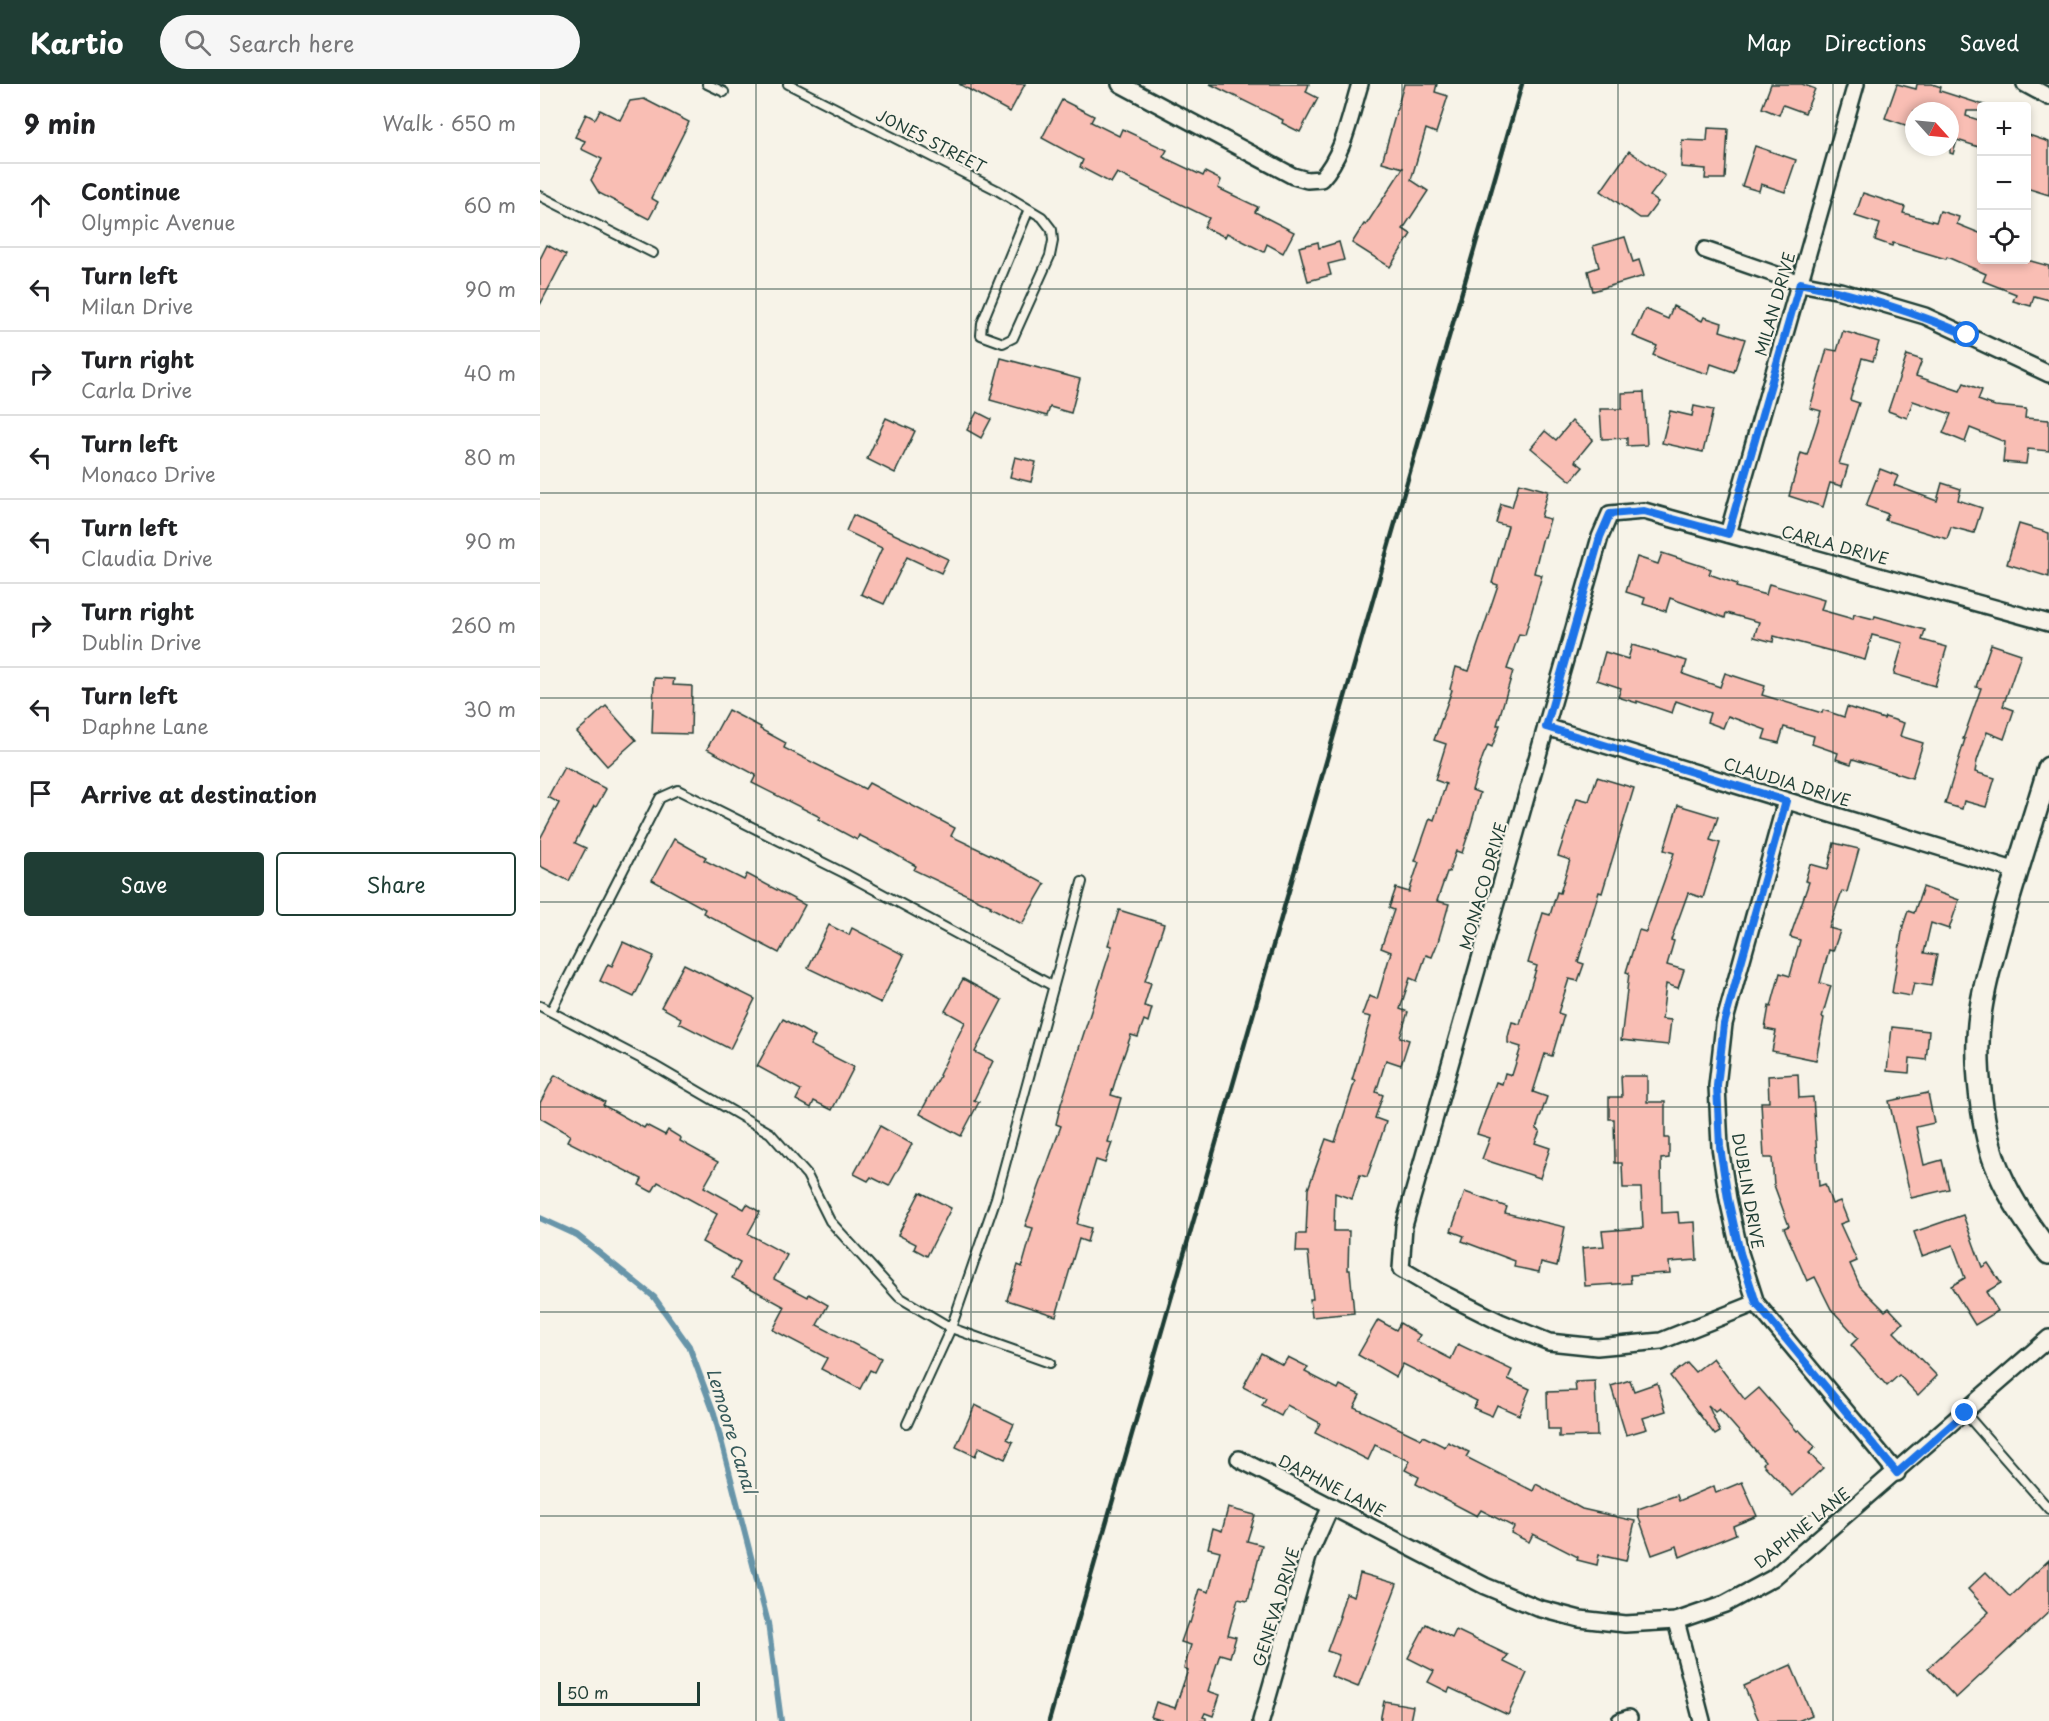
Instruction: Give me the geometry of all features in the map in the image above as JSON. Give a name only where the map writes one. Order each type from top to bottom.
[{"type":"street","points":[[1120,84],[1293,176],[1306,180],[1321,179],[1337,157],[1360,84]]},
{"type":"street","name":"MILAN DRIVE","points":[[1728,534],[1856,84]]},
{"type":"street","points":[[2025,84],[2049,97]]},
{"type":"street","points":[[1706,250],[1800,283],[1840,291],[1925,316],[2049,374]]},
{"type":"street","name":"CARLA DRIVE","points":[[1610,514],[1644,511],[2049,622]]},
{"type":"street","name":"MONACO DRIVE","points":[[1610,514],[1600,537],[1404,1226],[1401,1269],[1490,1317],[1549,1342],[1597,1347],[1661,1341],[1756,1303]]},
{"type":"street","name":"CLAUDIA DRIVE","points":[[1546,727],[2017,871]]},
{"type":"street","points":[[2049,768],[1982,997],[1978,1040],[1981,1100],[1985,1127],[1998,1171],[2021,1216],[2049,1253]]},
{"type":"street","name":"DUBLIN DRIVE","points":[[1786,801],[1724,1024],[1717,1086],[1720,1147],[1728,1199],[1740,1253],[1756,1303],[1897,1473]]},
{"type":"street","name":"DAPHNE LANE","points":[[1239,1459],[1485,1586],[1538,1608],[1580,1619],[1624,1624],[1676,1621],[1725,1604],[1773,1578],[1897,1473],[2049,1338]]},
{"type":"street","name":"GENEVA DRIVE","points":[[1260,1721],[1308,1557],[1331,1506]]},
{"type":"street","points":[[1676,1621],[1702,1721]]},
{"type":"lane","points":[[708,84],[724,92]]},
{"type":"lane","name":"JONES STREET","points":[[788,84],[997,190],[1029,209],[1042,217],[1052,230],[1053,241],[1050,256],[1013,338],[1003,343],[981,335],[982,323],[1029,209]]},
{"type":"lane","points":[[540,196],[652,253]]},
{"type":"lane","points":[[551,1011],[660,798],[678,789],[844,873],[1053,986]]},
{"type":"lane","points":[[907,1424],[951,1328],[996,1198],[1082,882]]},
{"type":"lane","points":[[540,1006],[653,1065],[770,1133],[807,1175],[830,1221],[899,1297],[951,1328],[1050,1363]]},
{"type":"lane","points":[[1965,1413],[2049,1509]]},
{"type":"building","points":[[959,84],[1025,84],[1010,112]]},
{"type":"building","points":[[1210,84],[1309,84],[1306,92],[1318,98],[1300,132],[1282,123],[1283,120]]},
{"type":"building","points":[[1404,84],[1437,84],[1435,92],[1448,96],[1436,133],[1426,129],[1411,180],[1428,191],[1403,229],[1411,234],[1390,267],[1352,243],[1403,168],[1382,162]]},
{"type":"building","points":[[1771,84],[1802,84],[1815,89],[1805,113],[1783,105],[1779,115],[1762,108]]},
{"type":"building","points":[[1897,84],[1916,89],[1917,84],[1932,84],[1941,87],[1940,91],[1977,103],[1977,111],[1967,111],[1966,116],[1977,119],[1977,146],[1959,141],[1959,102],[1905,102],[1905,125],[1885,118]]},
{"type":"building","points":[[644,99],[689,122],[651,198],[658,202],[649,219],[599,193],[591,180],[602,159],[581,149],[585,141],[575,137],[586,114],[595,119],[600,110],[620,120],[630,101]]},
{"type":"building","points":[[1062,100],[1094,116],[1091,122],[1119,136],[1122,129],[1167,150],[1163,157],[1203,176],[1205,172],[1221,180],[1218,188],[1258,207],[1255,212],[1294,232],[1283,253],[1267,244],[1264,252],[1227,233],[1225,237],[1204,227],[1209,218],[1117,173],[1111,183],[1080,167],[1083,160],[1042,138]]},
{"type":"building","points":[[1708,128],[1728,129],[1725,179],[1705,179],[1706,169],[1681,167],[1682,140],[1707,141]]},
{"type":"building","points":[[2031,136],[2049,142],[2049,195],[2031,190]]},
{"type":"building","points":[[1755,146],[1796,160],[1785,192],[1761,184],[1759,191],[1742,186]]},
{"type":"building","points":[[1629,151],[1665,176],[1650,196],[1658,202],[1646,218],[1640,218],[1601,191]]},
{"type":"building","points":[[1863,193],[1905,207],[1903,213],[1936,222],[1940,211],[1959,217],[1957,224],[1977,232],[1977,264],[2031,264],[2031,261],[2049,266],[2049,300],[2034,296],[2031,306],[2013,301],[2016,294],[1983,281],[1986,274],[1947,257],[1946,259],[1875,240],[1880,224],[1855,216]]},
{"type":"building","points":[[1625,237],[1633,262],[1639,260],[1644,276],[1593,291],[1588,271],[1599,267],[1593,246]]},
{"type":"building","points":[[1318,242],[1319,248],[1339,242],[1344,260],[1328,264],[1331,275],[1308,281],[1299,247]]},
{"type":"building","points":[[547,245],[566,255],[540,305],[540,259]]},
{"type":"building","points":[[1673,306],[1702,321],[1704,317],[1722,323],[1720,331],[1745,339],[1734,372],[1711,364],[1708,374],[1670,362],[1653,355],[1657,346],[1633,336],[1645,309],[1668,319]]},
{"type":"building","points":[[1843,331],[1879,342],[1873,361],[1862,358],[1850,400],[1859,403],[1839,464],[1848,466],[1842,486],[1830,483],[1823,507],[1789,496],[1801,453],[1807,455],[1821,411],[1810,408],[1827,349],[1837,351]]},
{"type":"building","points":[[1907,355],[1922,360],[1916,376],[1960,391],[1964,383],[1982,390],[1978,400],[1995,406],[2026,409],[2025,418],[2049,420],[2049,451],[2028,449],[2026,464],[2003,462],[2005,442],[1970,428],[1965,442],[1943,433],[1951,414],[1913,401],[1907,418],[1888,411]]},
{"type":"building","points":[[1001,358],[1080,379],[1071,413],[1050,407],[1047,416],[990,400]]},
{"type":"building","points":[[1644,392],[1647,445],[1627,446],[1627,438],[1602,439],[1600,409],[1622,409],[1622,393]]},
{"type":"building","points":[[1694,406],[1713,410],[1703,452],[1662,443],[1670,411],[1692,416]]},
{"type":"building","points":[[977,412],[991,419],[981,438],[967,430]]},
{"type":"building","points":[[886,418],[915,431],[895,473],[867,459]]},
{"type":"building","points":[[1572,421],[1593,439],[1575,461],[1583,467],[1571,481],[1531,448],[1545,431],[1556,440]]},
{"type":"building","points":[[1015,457],[1036,462],[1031,482],[1010,477]]},
{"type":"building","points":[[1880,469],[1898,476],[1894,485],[1937,501],[1942,483],[1961,489],[1958,500],[1982,508],[1974,533],[1951,527],[1947,539],[1885,520],[1888,514],[1866,506]]},
{"type":"building","points":[[1519,483],[1548,491],[1541,517],[1550,519],[1534,573],[1542,575],[1525,635],[1519,634],[1507,669],[1513,671],[1497,725],[1500,725],[1492,747],[1488,745],[1483,756],[1472,790],[1480,793],[1469,832],[1462,853],[1456,851],[1437,901],[1449,904],[1438,942],[1432,957],[1426,955],[1417,981],[1410,978],[1400,1009],[1408,1012],[1400,1037],[1409,1040],[1401,1065],[1386,1060],[1376,1092],[1383,1095],[1375,1118],[1386,1122],[1381,1137],[1367,1177],[1360,1175],[1352,1199],[1335,1193],[1334,1231],[1349,1231],[1348,1270],[1350,1270],[1354,1313],[1312,1317],[1310,1299],[1313,1299],[1308,1252],[1296,1252],[1297,1234],[1306,1234],[1308,1189],[1326,1139],[1335,1142],[1355,1081],[1352,1080],[1371,1017],[1362,1015],[1369,996],[1377,999],[1391,952],[1381,948],[1394,910],[1389,908],[1396,888],[1409,892],[1419,862],[1415,861],[1430,818],[1434,820],[1446,784],[1435,780],[1446,744],[1434,740],[1452,690],[1450,689],[1456,667],[1469,671],[1498,585],[1492,583],[1508,526],[1496,523],[1501,504],[1512,507]]},
{"type":"building","points":[[853,515],[948,559],[941,573],[907,557],[884,604],[861,594],[882,548],[846,531]]},
{"type":"building","points":[[2019,524],[2049,533],[2049,577],[2007,564]]},
{"type":"building","points":[[1662,553],[1711,569],[1709,574],[1737,584],[1736,587],[1766,595],[1769,584],[1824,600],[1821,610],[1853,619],[1854,614],[1874,619],[1875,616],[1925,630],[1922,640],[1947,647],[1935,686],[1894,674],[1903,643],[1872,635],[1865,660],[1774,636],[1773,642],[1754,637],[1759,622],[1726,613],[1725,618],[1670,598],[1666,611],[1643,604],[1645,598],[1626,592],[1637,557],[1658,564]]},
{"type":"building","points":[[1991,644],[2021,654],[2003,706],[2014,710],[2004,739],[1987,732],[1977,761],[1975,772],[1995,778],[1986,807],[1964,801],[1962,809],[1945,804],[1965,739],[1963,739],[1981,688],[1976,687]]},
{"type":"building","points":[[1632,645],[1687,661],[1683,674],[1720,687],[1725,673],[1765,686],[1762,695],[1822,713],[1823,710],[1844,717],[1847,707],[1904,723],[1900,736],[1923,743],[1912,778],[1853,759],[1851,764],[1836,759],[1838,753],[1812,744],[1814,736],[1784,727],[1779,743],[1763,739],[1766,730],[1728,716],[1723,728],[1707,722],[1710,713],[1676,701],[1672,713],[1618,697],[1621,688],[1597,680],[1605,652],[1628,659]]},
{"type":"building","points":[[654,678],[674,679],[673,685],[692,686],[691,734],[652,733]]},
{"type":"building","points":[[606,706],[636,740],[607,766],[577,732]]},
{"type":"building","points":[[728,710],[786,743],[784,748],[865,789],[869,783],[955,828],[951,836],[1045,884],[1022,924],[991,906],[914,870],[916,866],[877,844],[859,835],[857,840],[818,819],[820,817],[752,783],[756,775],[707,749]]},
{"type":"building","points":[[564,767],[606,789],[596,807],[594,806],[575,843],[586,848],[569,881],[540,866],[540,839],[559,803],[548,797]]},
{"type":"building","points":[[1597,777],[1634,788],[1578,962],[1584,964],[1578,981],[1569,979],[1558,1013],[1564,1015],[1552,1056],[1545,1054],[1533,1092],[1547,1097],[1536,1129],[1540,1131],[1535,1143],[1550,1148],[1540,1178],[1482,1159],[1490,1138],[1477,1134],[1496,1082],[1502,1084],[1505,1073],[1512,1075],[1521,1047],[1508,1043],[1512,1022],[1520,1024],[1537,966],[1528,963],[1543,913],[1550,915],[1557,892],[1560,893],[1570,860],[1558,856],[1577,798],[1589,801]]},
{"type":"building","points":[[1678,805],[1718,817],[1710,840],[1720,843],[1703,898],[1688,893],[1671,940],[1674,941],[1667,965],[1684,970],[1678,988],[1666,984],[1662,1019],[1671,1020],[1668,1045],[1621,1040],[1629,973],[1626,972],[1639,930],[1646,932],[1674,853],[1664,850]]},
{"type":"building","points":[[674,839],[706,857],[704,860],[744,880],[747,874],[805,905],[779,953],[703,913],[705,909],[652,880]]},
{"type":"building","points":[[1834,843],[1859,849],[1847,892],[1842,891],[1829,928],[1840,931],[1833,951],[1829,950],[1820,983],[1831,986],[1822,1017],[1824,1018],[1816,1060],[1772,1051],[1776,1031],[1765,1029],[1769,1006],[1771,1007],[1780,973],[1790,976],[1800,940],[1790,937],[1809,882],[1805,881],[1810,864],[1828,869]]},
{"type":"building","points":[[1923,887],[1959,900],[1949,929],[1931,923],[1924,953],[1937,955],[1931,986],[1914,983],[1911,996],[1892,993],[1903,926],[1908,911],[1914,913]]},
{"type":"building","points":[[1119,910],[1164,924],[1145,981],[1151,983],[1144,1006],[1152,1008],[1148,1022],[1144,1020],[1138,1037],[1131,1035],[1118,1072],[1111,1095],[1121,1098],[1108,1142],[1112,1143],[1105,1163],[1096,1160],[1077,1224],[1091,1228],[1087,1242],[1079,1239],[1056,1316],[1007,1300],[1018,1265],[1022,1267],[1033,1228],[1025,1226],[1061,1126],[1056,1124],[1061,1104],[1112,946],[1108,945]]},
{"type":"building","points":[[829,925],[849,935],[852,928],[904,955],[881,1003],[808,968]]},
{"type":"building","points":[[623,942],[654,956],[634,997],[600,981],[608,964],[612,966]]},
{"type":"building","points":[[684,964],[755,999],[730,1049],[679,1023],[681,1018],[661,1007]]},
{"type":"building","points":[[963,979],[1002,1000],[975,1052],[993,1061],[974,1100],[979,1102],[961,1136],[920,1114],[965,1022],[945,1011]]},
{"type":"building","points":[[783,1019],[815,1037],[810,1045],[854,1067],[832,1110],[814,1101],[811,1108],[796,1100],[801,1090],[757,1066]]},
{"type":"building","points":[[1892,1027],[1929,1031],[1926,1060],[1910,1058],[1909,1073],[1887,1071]]},
{"type":"building","points":[[1798,1074],[1799,1098],[1813,1097],[1819,1186],[1825,1184],[1832,1204],[1840,1201],[1848,1221],[1840,1224],[1857,1261],[1850,1264],[1860,1286],[1885,1311],[1889,1308],[1903,1323],[1894,1332],[1937,1376],[1918,1395],[1899,1375],[1887,1386],[1851,1345],[1858,1338],[1831,1309],[1815,1277],[1807,1281],[1784,1228],[1789,1226],[1774,1185],[1772,1158],[1764,1158],[1761,1102],[1769,1102],[1768,1076]]},
{"type":"building","points":[[555,1075],[605,1102],[603,1105],[644,1128],[646,1125],[665,1135],[668,1130],[681,1138],[680,1141],[718,1162],[704,1187],[744,1209],[747,1204],[760,1212],[748,1234],[787,1255],[774,1279],[828,1305],[817,1325],[881,1358],[874,1372],[870,1370],[860,1389],[821,1369],[827,1358],[773,1330],[785,1307],[732,1278],[740,1263],[702,1242],[717,1214],[658,1182],[652,1192],[639,1185],[642,1179],[567,1141],[570,1135],[540,1118],[540,1103]]},
{"type":"building","points":[[1621,1076],[1647,1076],[1647,1102],[1665,1102],[1665,1138],[1669,1138],[1669,1158],[1661,1159],[1662,1213],[1678,1212],[1679,1223],[1695,1222],[1697,1260],[1669,1262],[1670,1273],[1630,1275],[1631,1283],[1585,1286],[1582,1248],[1604,1246],[1602,1231],[1643,1228],[1641,1188],[1623,1188],[1622,1163],[1615,1163],[1614,1119],[1609,1119],[1609,1097],[1622,1097]]},
{"type":"building","points":[[1928,1093],[1934,1123],[1916,1127],[1924,1165],[1942,1160],[1949,1189],[1911,1198],[1889,1101]]},
{"type":"building","points":[[880,1126],[912,1144],[889,1186],[871,1177],[868,1181],[854,1174]]},
{"type":"building","points":[[920,1192],[951,1208],[927,1256],[914,1249],[916,1244],[898,1235]]},
{"type":"building","points":[[1465,1192],[1507,1207],[1505,1213],[1565,1227],[1557,1266],[1541,1262],[1539,1272],[1514,1267],[1515,1261],[1462,1241],[1464,1236],[1451,1231]]},
{"type":"building","points":[[1963,1215],[1982,1267],[1988,1263],[2001,1283],[1986,1292],[1998,1311],[1975,1325],[1951,1286],[1965,1278],[1953,1245],[1922,1256],[1914,1232]]},
{"type":"building","points":[[1378,1320],[1396,1330],[1400,1323],[1420,1335],[1416,1341],[1451,1359],[1458,1344],[1512,1370],[1508,1379],[1530,1389],[1519,1415],[1497,1405],[1492,1416],[1473,1408],[1477,1401],[1403,1364],[1396,1377],[1358,1355]]},
{"type":"building","points":[[1261,1353],[1283,1365],[1288,1357],[1308,1367],[1305,1372],[1338,1389],[1340,1385],[1360,1395],[1354,1407],[1421,1439],[1423,1436],[1445,1447],[1448,1442],[1469,1452],[1466,1457],[1533,1491],[1536,1484],[1582,1509],[1635,1521],[1626,1561],[1599,1555],[1597,1565],[1577,1560],[1578,1557],[1533,1534],[1529,1542],[1511,1533],[1514,1527],[1481,1510],[1477,1516],[1416,1484],[1419,1477],[1405,1470],[1410,1461],[1375,1445],[1368,1460],[1315,1433],[1320,1423],[1287,1405],[1281,1416],[1262,1406],[1266,1399],[1243,1387]]},
{"type":"building","points":[[1713,1358],[1745,1400],[1759,1388],[1797,1431],[1799,1430],[1815,1447],[1809,1453],[1823,1468],[1793,1496],[1763,1464],[1765,1461],[1719,1409],[1715,1412],[1708,1405],[1720,1432],[1715,1435],[1670,1376],[1687,1363],[1695,1372]]},
{"type":"building","points":[[1630,1380],[1634,1391],[1657,1383],[1666,1411],[1643,1418],[1647,1429],[1626,1435],[1611,1386]]},
{"type":"building","points":[[1595,1381],[1597,1436],[1559,1437],[1559,1429],[1548,1429],[1547,1392],[1576,1391],[1575,1382]]},
{"type":"building","points":[[975,1405],[1014,1424],[1007,1439],[1013,1442],[1005,1459],[979,1447],[975,1456],[956,1447]]},
{"type":"building","points":[[1742,1482],[1757,1516],[1733,1526],[1736,1534],[1680,1557],[1677,1546],[1652,1555],[1638,1509],[1677,1495],[1679,1501],[1714,1486],[1716,1493]]},
{"type":"building","points":[[1228,1508],[1255,1515],[1247,1541],[1262,1545],[1248,1601],[1238,1599],[1228,1635],[1236,1637],[1230,1657],[1220,1654],[1208,1691],[1220,1695],[1213,1716],[1205,1713],[1203,1717],[1206,1721],[1164,1721],[1151,1717],[1156,1702],[1175,1708],[1188,1670],[1184,1668],[1191,1645],[1181,1642],[1188,1622],[1190,1623],[1200,1589],[1209,1592],[1220,1551],[1208,1548],[1213,1528],[1222,1531]]},
{"type":"building","points":[[2049,1560],[2049,1612],[1956,1698],[1928,1668],[1989,1612],[1968,1589],[1986,1572],[2010,1597]]},
{"type":"building","points":[[1360,1573],[1397,1584],[1358,1687],[1331,1676],[1339,1655],[1327,1651],[1346,1593],[1354,1596]]},
{"type":"building","points":[[1426,1624],[1452,1638],[1456,1630],[1508,1655],[1504,1662],[1527,1673],[1508,1715],[1450,1688],[1448,1692],[1428,1682],[1434,1671],[1408,1658]]},
{"type":"building","points":[[1791,1665],[1812,1715],[1798,1721],[1759,1721],[1744,1686]]},
{"type":"building","points":[[1384,1701],[1413,1706],[1410,1721],[1380,1721]]},
{"type":"waterway","name":"Lemoore Canal","points":[[540,1218],[577,1235],[654,1297],[689,1346],[714,1413],[768,1623],[781,1721]]},
{"type":"railway","points":[[1049,1721],[1522,84]]},
{"type":"route","points":[[1965,1413],[1897,1473],[1756,1303],[1740,1253],[1720,1147],[1717,1086],[1724,1024],[1786,801],[1546,727],[1600,537],[1610,514],[1644,511],[1728,534],[1800,283],[1840,291],[1925,316],[1967,335]]}]
